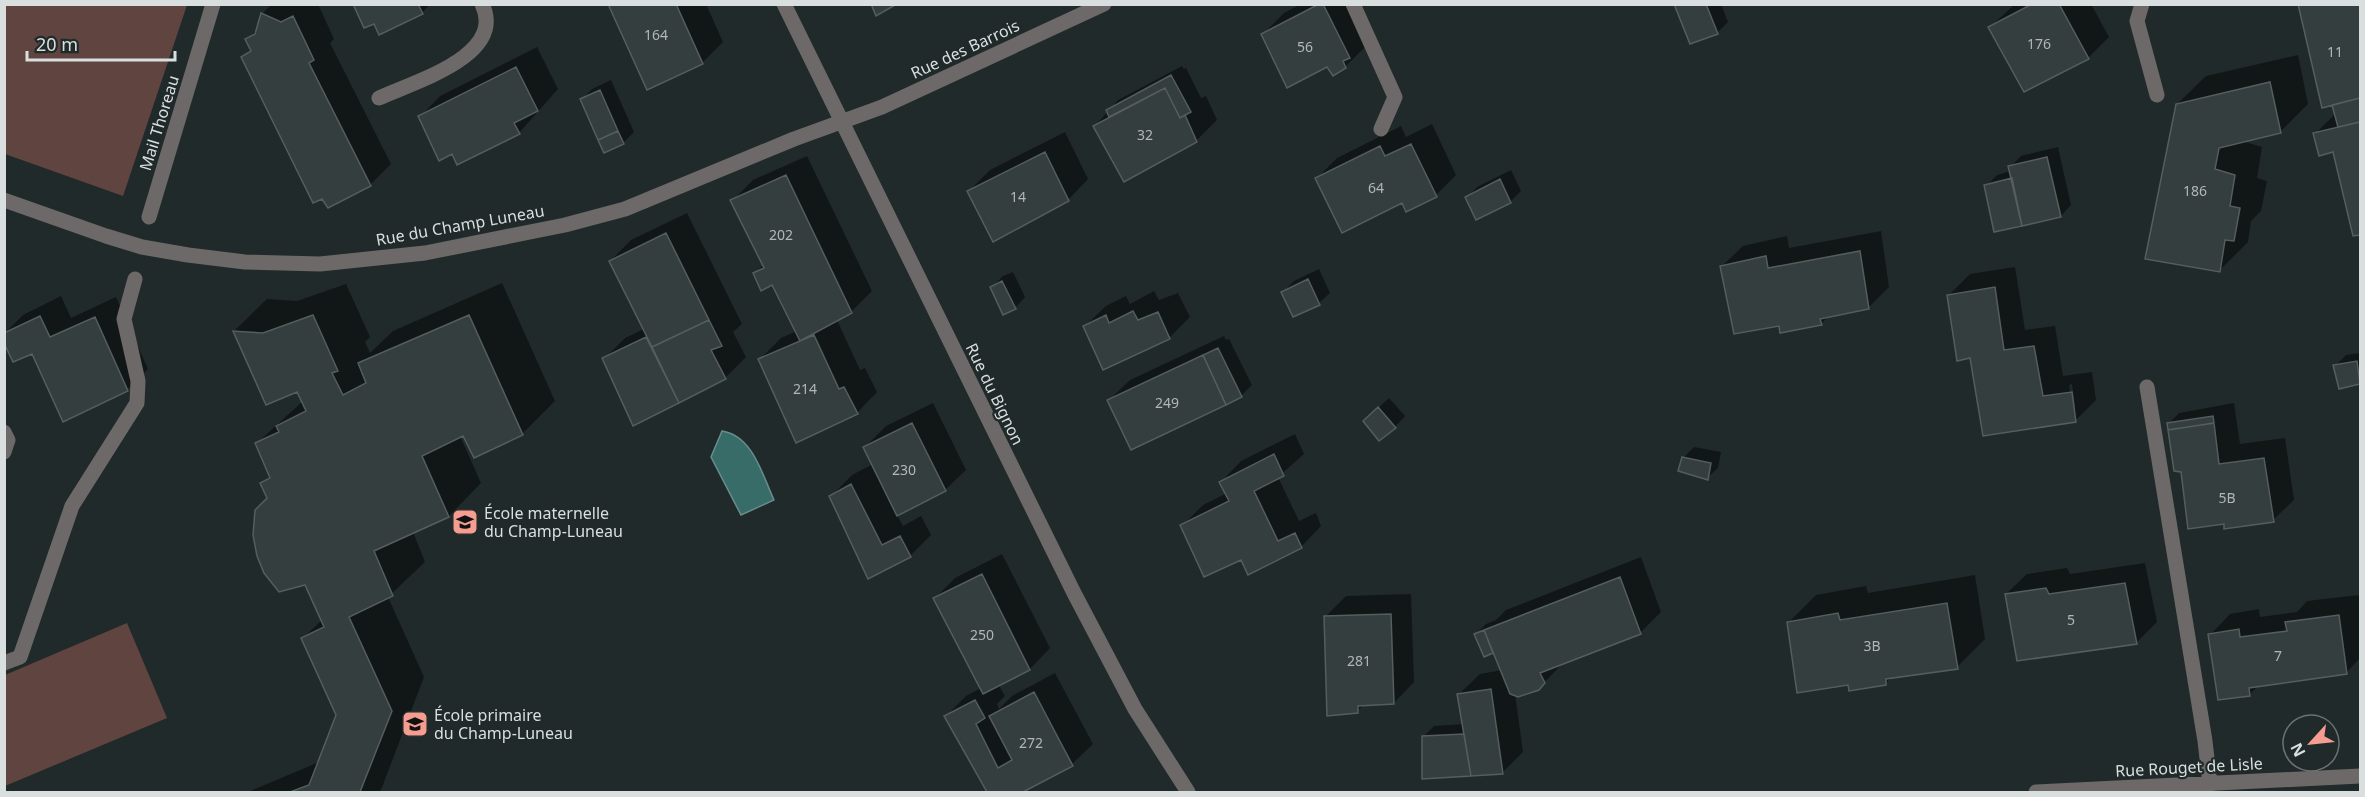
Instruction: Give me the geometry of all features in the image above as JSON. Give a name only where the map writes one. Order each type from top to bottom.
[{"type":"street","name":"Mail Thoreau","points":[[148,217],[213,4]]},
{"type":"street","points":[[379,98],[468,57],[481,43],[487,26],[482,4]]},
{"type":"street","name":"Rue du Bignon","points":[[784,4],[840,123],[1074,592],[1135,709],[1188,792]]},
{"type":"street","name":"Rue des Barrois","points":[[840,123],[882,107],[1104,4]]},
{"type":"street","points":[[1353,4],[1395,97],[1381,129]]},
{"type":"street","points":[[2142,4],[2137,21],[2157,95]]},
{"type":"street","name":"Rue du Champ Luneau","points":[[4,200],[141,247],[245,262],[320,264],[425,253],[565,225],[626,208],[840,123]]},
{"type":"street","points":[[4,663],[20,657],[72,506],[137,403],[138,381],[124,319],[135,279]]},
{"type":"street","points":[[2147,387],[2205,741],[2210,784]]},
{"type":"street","points":[[4,432],[8,440],[4,452]]},
{"type":"street","name":"Rue Rouget de Lisle","points":[[2036,792],[2210,784],[2345,785],[2361,776]]},
{"type":"shaded area","points":[[5,4],[187,5],[123,196],[5,154]]},
{"type":"shaded area","points":[[127,623],[167,718],[5,786],[5,675]]},
{"type":"water","points":[[722,431],[733,434],[749,448],[774,500],[741,515],[711,457]]},
{"type":"building","points":[[353,4],[418,4],[423,14],[379,35],[374,24],[364,28]]},
{"type":"building","points":[[608,4],[676,4],[703,64],[647,90]]},
{"type":"building","points":[[871,4],[897,4],[876,16]]},
{"type":"building","points":[[1323,4],[1350,58],[1343,61],[1346,68],[1333,76],[1327,67],[1287,88],[1261,34]]},
{"type":"building","points":[[1674,4],[1706,4],[1718,34],[1690,44]]},
{"type":"building","points":[[2032,4],[2059,4],[2089,59],[2024,92],[1988,27]]},
{"type":"building","points":[[2298,4],[2360,4],[2360,98],[2322,108]]},
{"type":"building","points":[[261,13],[281,22],[293,16],[314,60],[309,63],[371,186],[328,208],[322,199],[313,203],[241,57],[251,51],[245,39],[255,34]]},
{"type":"building","points":[[516,67],[538,111],[514,123],[520,134],[457,165],[452,154],[439,161],[418,116]]},
{"type":"building","points":[[1171,75],[1191,112],[1180,118],[1165,88],[1109,117],[1106,110]]},
{"type":"building","points":[[2270,82],[2281,133],[2219,148],[2215,169],[2235,175],[2230,206],[2240,208],[2234,241],[2225,240],[2220,272],[2145,259],[2176,104]]},
{"type":"building","points":[[1165,88],[1180,118],[1185,115],[1197,142],[1124,182],[1093,126]]},
{"type":"building","points":[[600,90],[618,131],[598,140],[580,99]]},
{"type":"building","points":[[2360,98],[2360,122],[2338,127],[2332,105]]},
{"type":"building","points":[[2360,122],[2360,235],[2353,236],[2333,152],[2319,156],[2313,133]]},
{"type":"building","points":[[618,131],[624,144],[604,153],[598,140]]},
{"type":"building","points":[[1411,144],[1437,197],[1406,212],[1402,203],[1342,233],[1315,178],[1380,146],[1385,156]]},
{"type":"building","points":[[1045,152],[1069,201],[993,242],[967,191]]},
{"type":"building","points":[[2047,157],[2061,217],[2022,226],[2008,166]]},
{"type":"building","points":[[786,175],[852,313],[800,341],[772,285],[761,291],[753,273],[764,268],[730,200]]},
{"type":"building","points":[[2012,178],[2022,226],[1994,232],[1984,185]]},
{"type":"building","points":[[1500,179],[1511,203],[1476,220],[1465,197]]},
{"type":"building","points":[[666,233],[709,320],[652,347],[609,261]]},
{"type":"building","points":[[1860,251],[1869,309],[1820,319],[1822,325],[1780,333],[1779,326],[1734,334],[1720,266],[1766,256],[1768,268]]},
{"type":"building","points":[[1308,279],[1320,305],[1293,317],[1281,292]]},
{"type":"building","points":[[1002,281],[1016,309],[1003,315],[990,287]]},
{"type":"building","points":[[1995,287],[2004,350],[2034,346],[2043,396],[2072,392],[2076,422],[1983,436],[1970,358],[1957,361],[1947,295]]},
{"type":"building","points":[[1133,311],[1138,320],[1158,312],[1170,339],[1103,370],[1083,326],[1106,315],[1109,323]]},
{"type":"building","points":[[313,315],[338,371],[332,373],[343,395],[366,383],[358,363],[469,315],[523,435],[474,458],[463,436],[422,456],[449,517],[374,551],[393,596],[349,617],[392,711],[360,792],[290,792],[309,785],[336,715],[301,638],[324,627],[305,585],[279,592],[264,573],[257,556],[253,535],[255,510],[267,498],[260,483],[270,478],[255,443],[279,432],[276,426],[306,411],[297,392],[266,405],[233,331],[263,333]]},
{"type":"building","points":[[40,316],[50,337],[95,317],[128,391],[63,422],[32,354],[13,362],[4,343],[4,333]]},
{"type":"building","points":[[709,320],[722,346],[711,350],[726,379],[679,403],[652,347]]},
{"type":"building","points":[[814,335],[839,389],[844,387],[858,414],[796,443],[758,359]]},
{"type":"building","points":[[646,337],[679,403],[633,426],[602,358]]},
{"type":"building","points":[[1218,348],[1242,397],[1226,405],[1203,355]]},
{"type":"building","points":[[1203,355],[1226,405],[1131,450],[1107,400]]},
{"type":"building","points":[[2357,361],[2360,384],[2339,389],[2333,365]]},
{"type":"building","points":[[1378,407],[1396,428],[1379,441],[1363,421]]},
{"type":"building","points":[[2213,416],[2214,423],[2168,430],[2167,423]]},
{"type":"building","points":[[912,423],[946,491],[897,516],[863,447]]},
{"type":"building","points":[[2214,423],[2219,464],[2264,458],[2274,522],[2224,529],[2224,524],[2188,529],[2181,472],[2174,471],[2168,430]]},
{"type":"building","points":[[1274,454],[1284,476],[1254,491],[1278,541],[1295,533],[1302,548],[1248,575],[1241,560],[1204,577],[1180,525],[1229,501],[1219,482]]},
{"type":"building","points":[[1682,457],[1711,463],[1708,480],[1678,471]]},
{"type":"building","points":[[851,484],[882,545],[900,536],[911,557],[868,579],[829,496]]},
{"type":"building","points":[[982,574],[1030,670],[983,694],[933,598]]},
{"type":"building","points":[[1620,577],[1641,634],[1540,673],[1545,683],[1539,690],[1518,697],[1510,694],[1484,630]]},
{"type":"building","points":[[2125,583],[2137,644],[2017,661],[2005,594],[2046,588],[2049,594]]},
{"type":"building","points":[[1947,603],[1958,669],[1886,679],[1886,685],[1849,691],[1848,685],[1797,693],[1787,622],[1838,613],[1840,620]]},
{"type":"building","points":[[1391,614],[1394,704],[1358,706],[1358,713],[1327,716],[1324,616]]},
{"type":"building","points":[[2339,615],[2347,674],[2249,688],[2250,696],[2218,700],[2208,634],[2239,629],[2240,637],[2287,631],[2285,622]]},
{"type":"building","points":[[1484,630],[1493,653],[1484,657],[1474,634]]},
{"type":"building","points":[[1491,689],[1503,774],[1471,776],[1457,694]]},
{"type":"building","points":[[1034,692],[1073,766],[1023,792],[987,792],[944,716],[975,700],[985,718],[976,724],[998,768],[1012,760],[989,716]]},
{"type":"building","points":[[1464,734],[1471,776],[1422,779],[1422,736]]},
{"type":"place","name":"École maternelle du Champ-Luneau","points":[[465,522]]},
{"type":"place","name":"École primaire du Champ-Luneau","points":[[415,724]]}]
